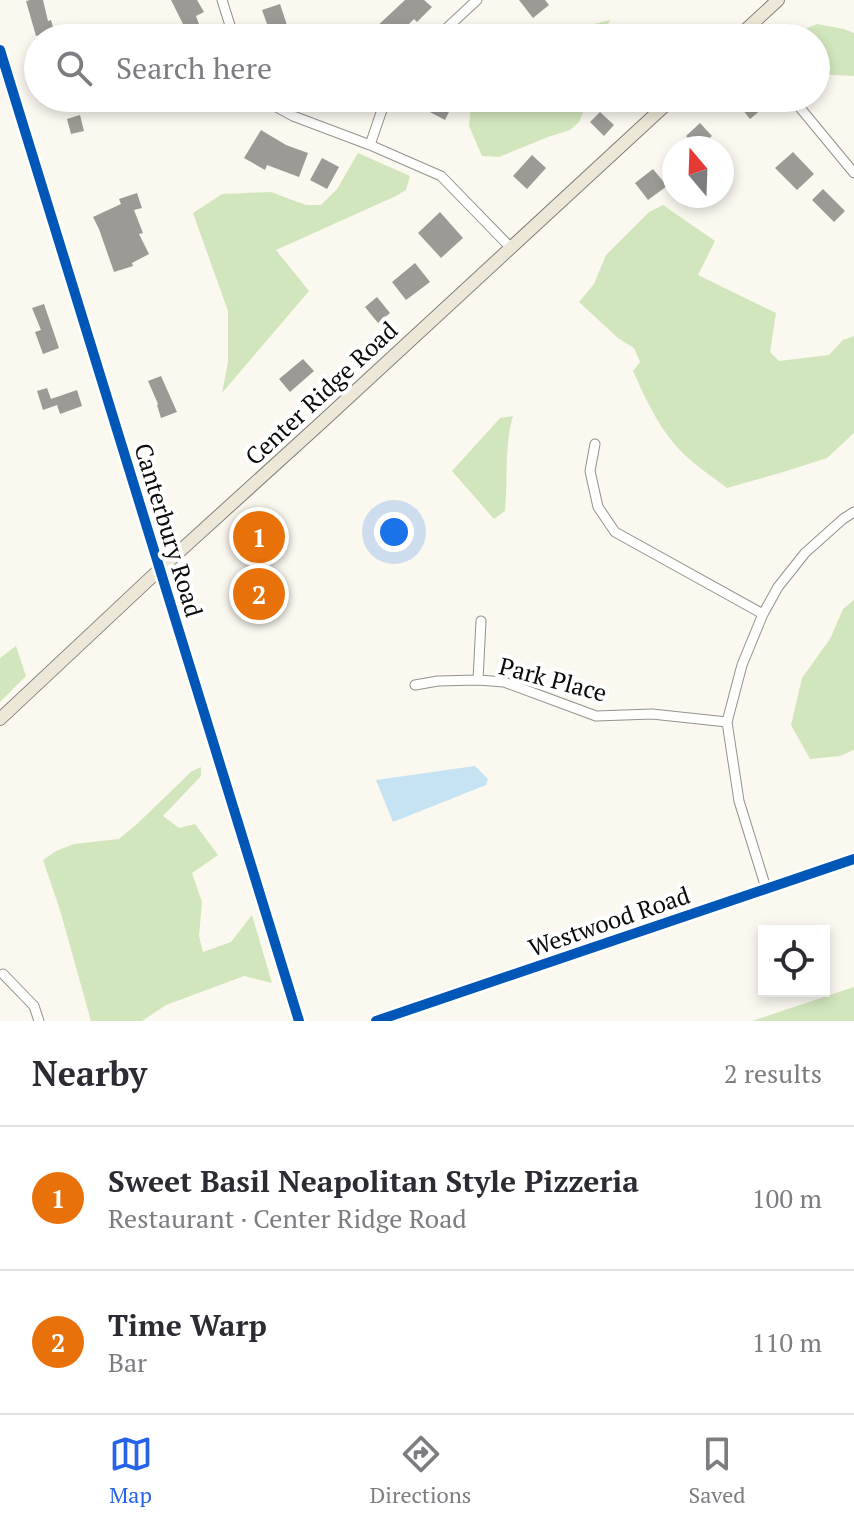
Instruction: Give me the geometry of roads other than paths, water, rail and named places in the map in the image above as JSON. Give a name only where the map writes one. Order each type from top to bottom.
[{"type":"main road","points":[[753,24],[778,0]]},
{"type":"main road","name":"Center Ridge Road","points":[[0,719],[658,112]]},
{"type":"street","points":[[222,0],[230,24]]},
{"type":"street","points":[[448,24],[462,7],[477,0]]},
{"type":"street","name":"Canterbury Road","points":[[0,50],[299,1021]]},
{"type":"street","points":[[286,112],[441,176],[511,248]]},
{"type":"street","points":[[370,145],[381,112]]},
{"type":"street","points":[[804,112],[854,173]]},
{"type":"street","points":[[595,444],[590,471],[598,507],[615,532],[763,614]]},
{"type":"street","points":[[766,888],[739,801],[727,722],[742,665],[778,587],[805,553],[854,512]]},
{"type":"street","points":[[478,680],[481,621]]},
{"type":"street","name":"Park Place","points":[[415,685],[438,681],[504,682],[596,716],[652,714],[727,722]]},
{"type":"street","name":"Westwood Road","points":[[376,1021],[854,859]]},
{"type":"street","points":[[3,974],[34,1006],[39,1021]]},
{"type":"water","points":[[475,766],[488,779],[486,785],[393,822],[376,780]]},
{"type":"place","name":"Sweet Basil Neapolitan Style Pizzeria","points":[[259,537]]},
{"type":"place","name":"Time Warp","points":[[259,594]]}]
